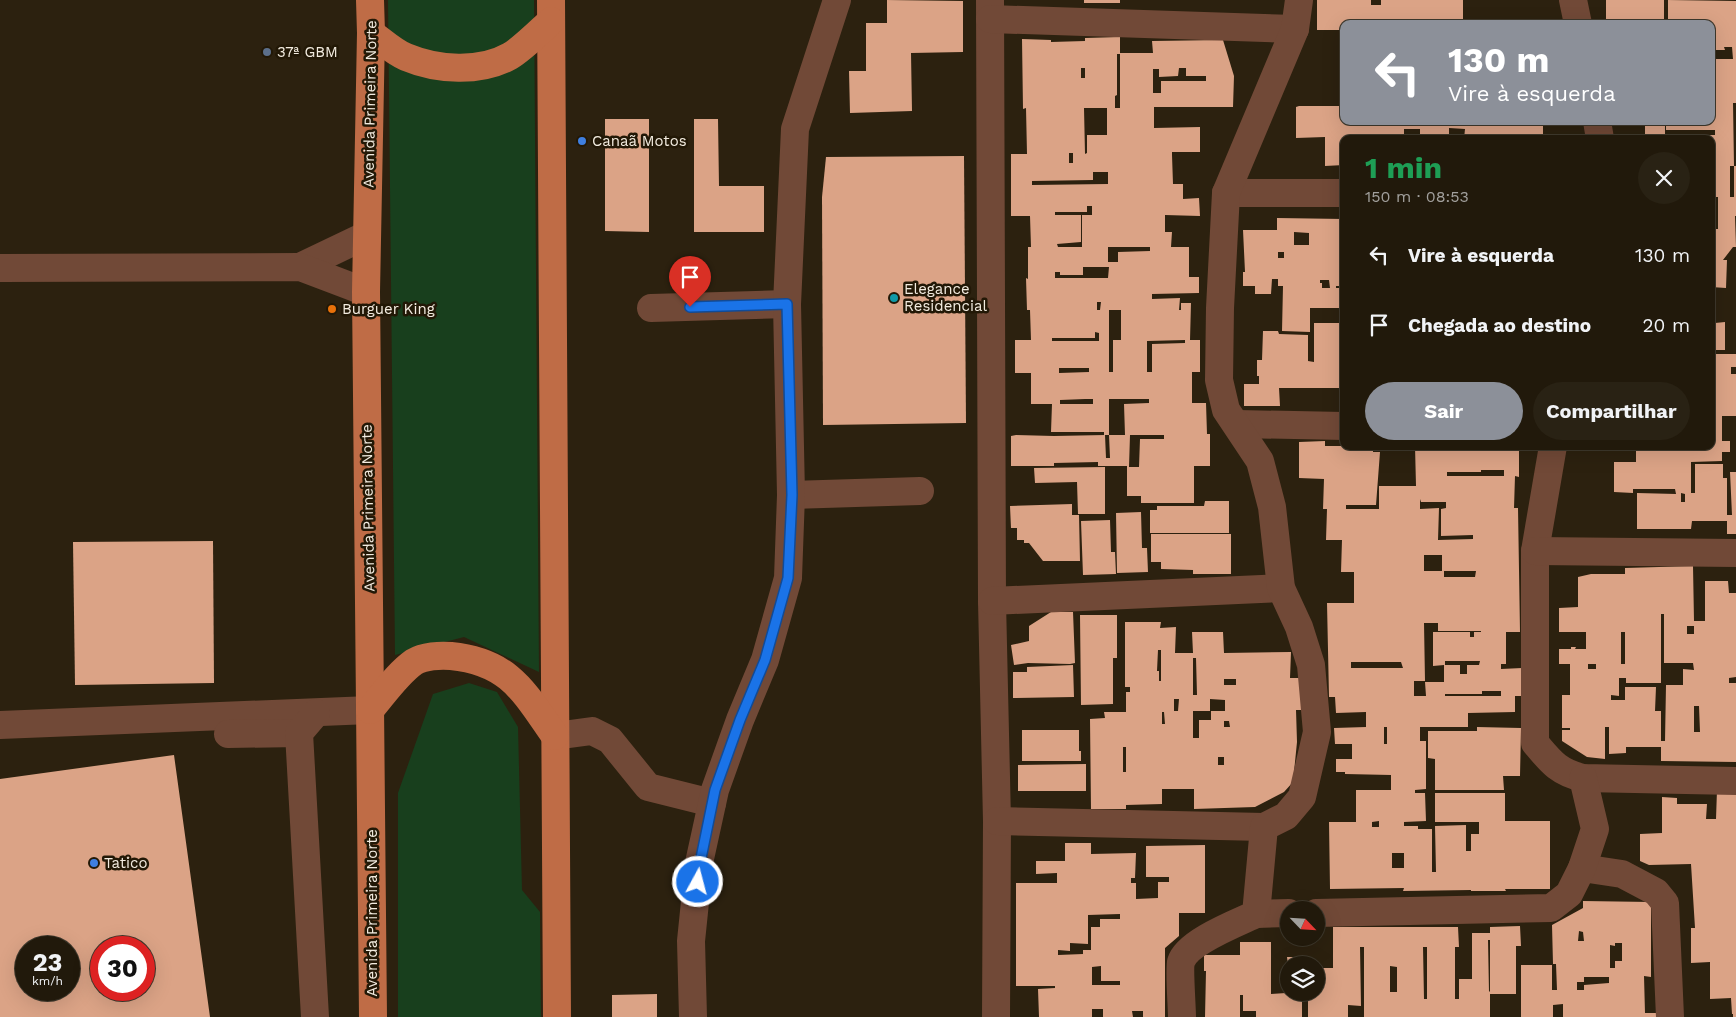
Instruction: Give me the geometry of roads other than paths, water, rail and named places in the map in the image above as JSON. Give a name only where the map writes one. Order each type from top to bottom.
[{"type":"main road","name":"Avenida Primeira Norte","points":[[370,0],[366,292],[373,1017]]},
{"type":"main road","points":[[371,33],[405,57],[435,66],[462,69],[510,56],[551,11]]},
{"type":"main road","points":[[551,11],[557,1017]]},
{"type":"main road","points":[[370,710],[399,676],[415,662],[440,655],[461,657],[487,664],[511,678],[527,695],[555,736]]},
{"type":"street","points":[[693,1017],[691,941],[700,863],[712,803],[740,720],[765,660],[788,578],[792,495],[787,304],[795,129],[837,0]]},
{"type":"street","points":[[997,821],[1264,827],[1286,816],[1302,797],[1317,732],[1311,665],[1299,627],[1281,588],[1272,507],[1260,461],[1226,410],[1220,380],[1220,308],[1226,193],[1295,29],[1299,0]]},
{"type":"street","points":[[1573,0],[1577,20]]},
{"type":"street","points":[[996,1017],[997,821],[992,601],[990,10],[1295,29]]},
{"type":"street","points":[[1226,193],[1340,193]]},
{"type":"street","points":[[300,267],[368,235]]},
{"type":"street","points":[[0,268],[300,267],[366,292]]},
{"type":"street","points":[[651,308],[787,304]]},
{"type":"street","points":[[1237,424],[1340,426]]},
{"type":"street","points":[[1552,450],[1535,551],[1535,743],[1551,763],[1568,774],[1583,778],[1736,782]]},
{"type":"street","points":[[792,495],[920,491]]},
{"type":"street","points":[[1535,551],[1736,553]]},
{"type":"street","points":[[992,601],[1281,588]]},
{"type":"street","points":[[0,725],[220,715],[307,723],[370,710]]},
{"type":"street","points":[[307,723],[315,1017]]},
{"type":"street","points":[[555,736],[592,731],[610,740],[648,787],[712,803]]},
{"type":"street","points":[[1325,913],[1550,908],[1569,894],[1582,868],[1595,829],[1583,778]]},
{"type":"street","points":[[1256,914],[1264,827]]},
{"type":"street","points":[[1582,868],[1622,874],[1656,892],[1665,903],[1670,1017]]},
{"type":"street","points":[[1182,1017],[1181,962],[1191,947],[1256,914],[1280,913]]},
{"type":"place","name":"37ª GBM","points":[[267,52]]},
{"type":"place","name":"Canaã Motos","points":[[582,141]]},
{"type":"place","name":"Elegance Residencial","points":[[894,298]]},
{"type":"place","name":"Burguer King","points":[[332,309]]},
{"type":"place","name":"Tatico","points":[[94,863]]}]
